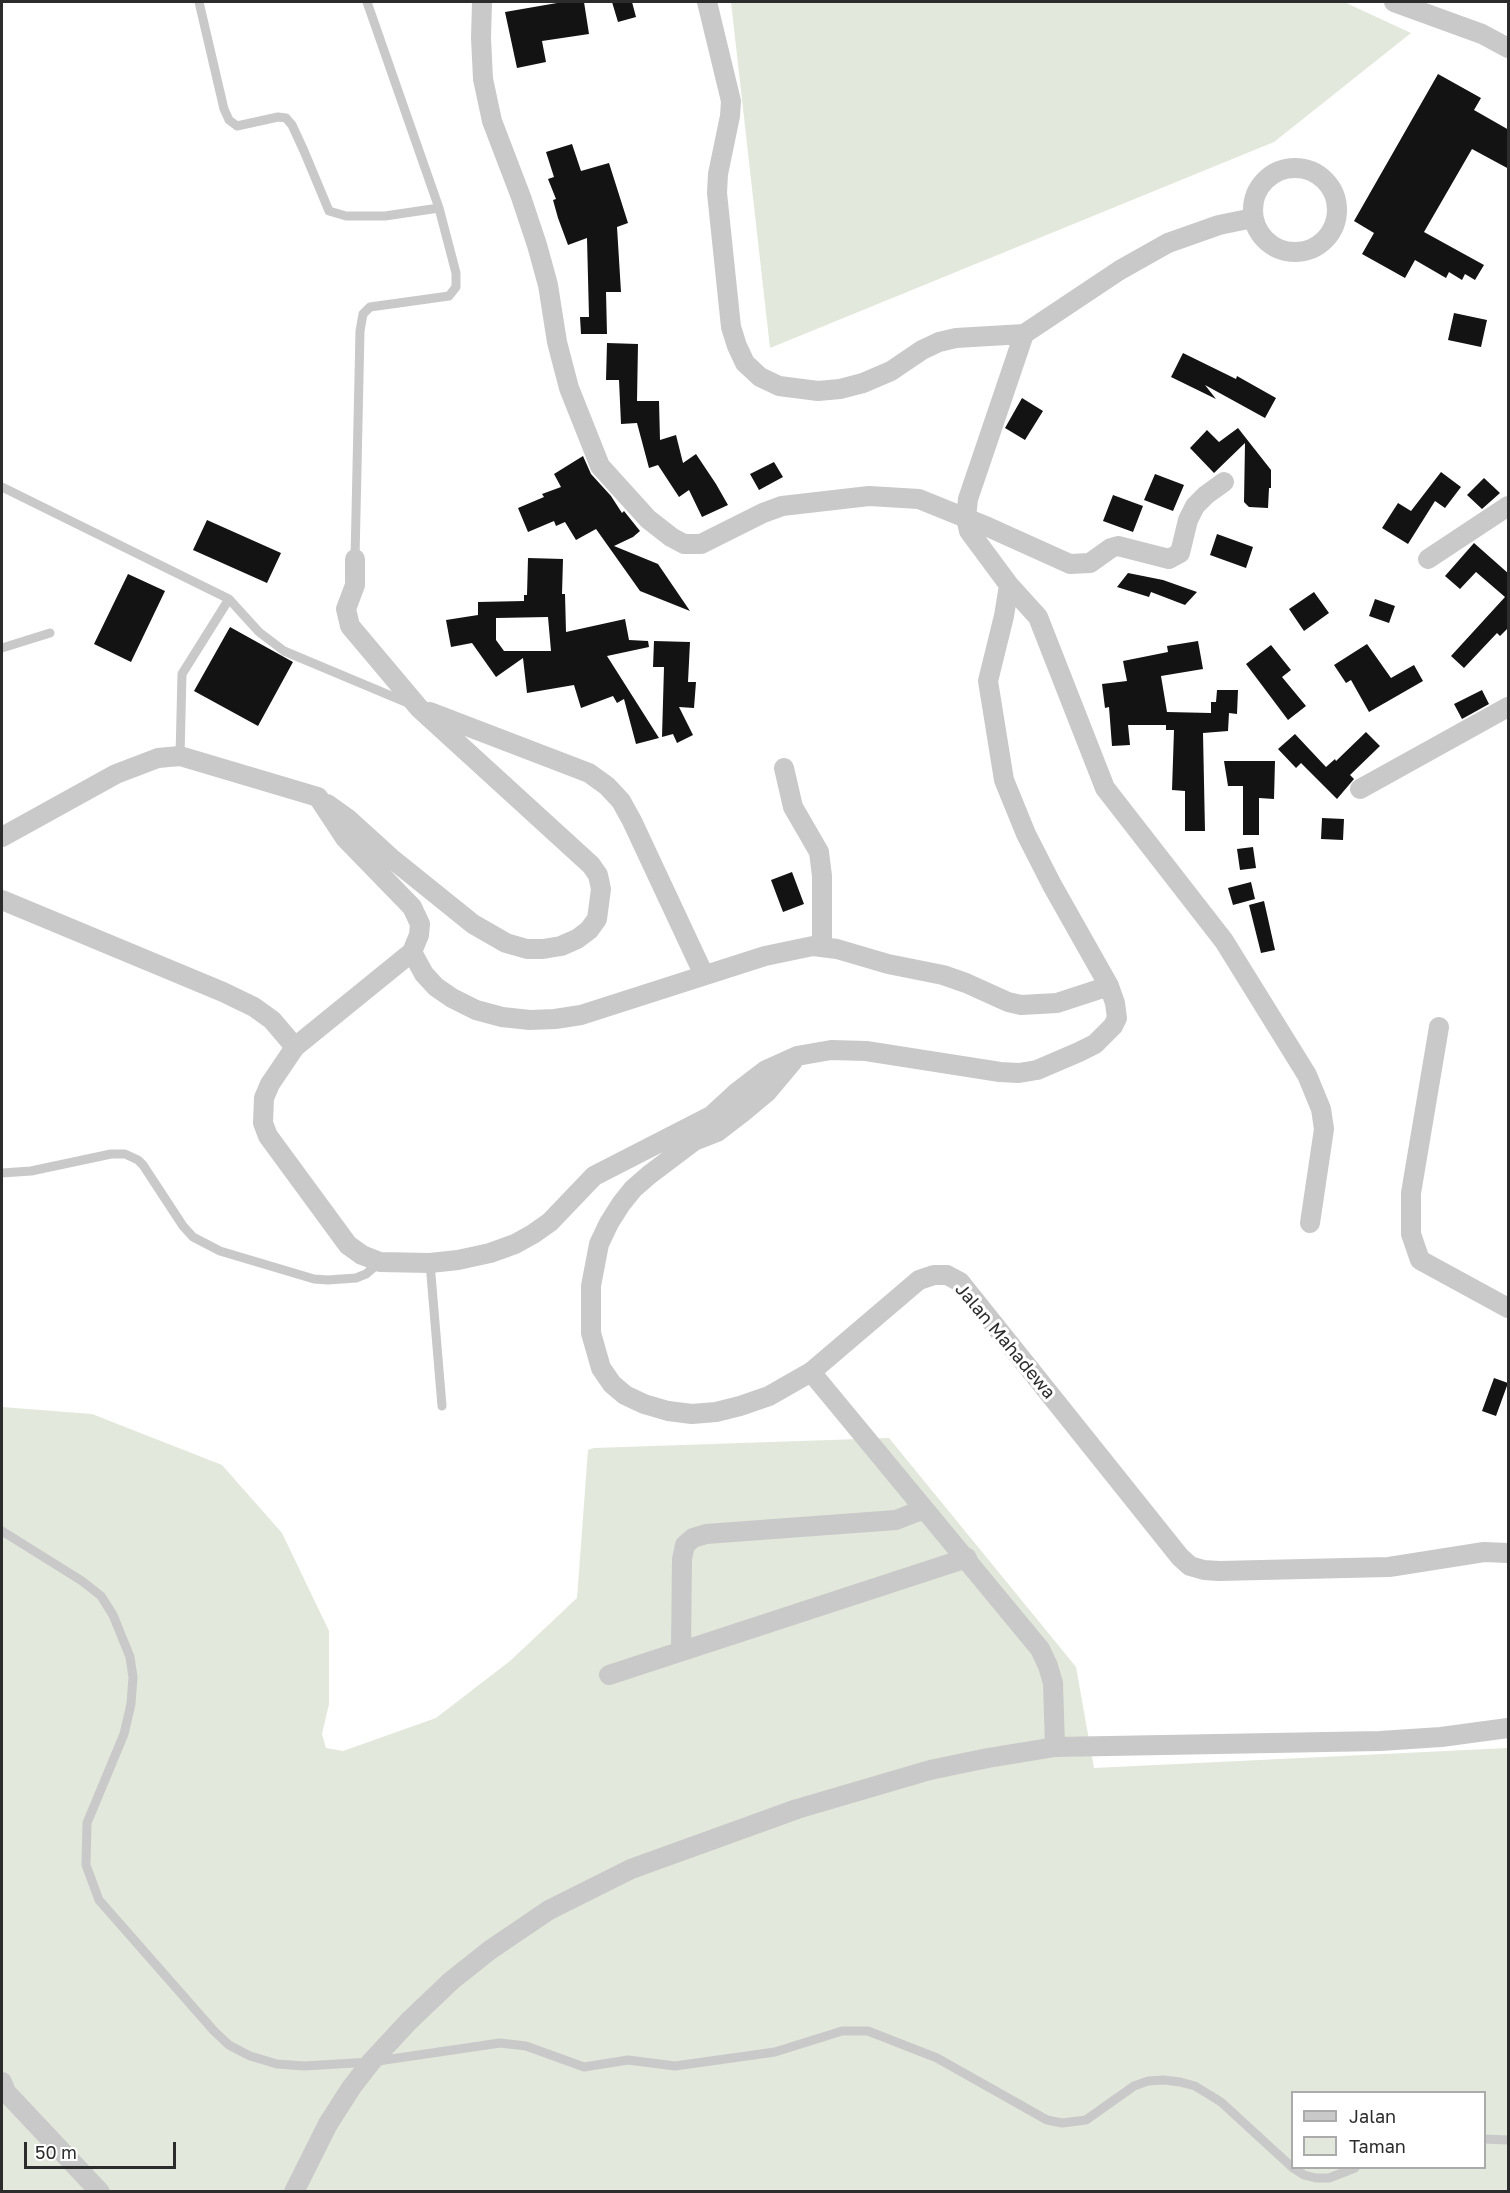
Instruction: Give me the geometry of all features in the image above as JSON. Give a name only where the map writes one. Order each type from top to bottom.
[{"type":"street","points":[[482,2],[483,79],[492,122],[521,197],[549,285],[557,342],[568,388],[600,466],[648,519],[671,537],[684,543],[701,544],[782,506],[869,496],[919,499],[1070,564],[1090,563],[1111,548],[1118,546],[1169,559],[1180,553],[1188,520],[1195,506],[1224,482]]},
{"type":"street","points":[[707,2],[730,101],[730,116],[718,174],[717,193],[731,327],[736,346],[745,363],[760,377],[779,386],[818,391],[840,389],[891,371],[922,350],[939,342],[956,338],[1024,334],[1120,270],[1168,243],[1220,225],[1252,218]]},
{"type":"street","points":[[1394,2],[1482,34],[1509,48]]},
{"type":"street","points":[[1298,167],[1319,175],[1328,182],[1337,202],[1337,213],[1330,234],[1313,248],[1302,252],[1280,250],[1270,245],[1256,228],[1252,218],[1252,206],[1260,185],[1267,177],[1287,168],[1298,167]]},
{"type":"street","points":[[1024,334],[968,499],[966,518],[969,531],[1009,585],[1038,617],[1105,788],[1224,941],[1307,1075],[1321,1109],[1324,1129],[1310,1223]]},
{"type":"street","points":[[1428,559],[1509,506]]},
{"type":"street","points":[[2,837],[116,774],[158,758],[180,756],[318,797],[348,819],[391,858],[464,917],[506,944],[527,949],[561,946],[577,939],[589,930],[597,919],[601,889],[598,875],[591,865],[419,708],[350,626],[346,609],[355,585],[355,559]]},
{"type":"street","points":[[318,797],[345,838],[412,907],[420,924],[419,935],[412,952],[296,1047],[270,1084],[264,1098],[263,1123],[268,1136],[348,1245],[362,1255],[381,1262],[430,1263],[490,1253],[515,1244],[550,1222],[594,1176],[711,1116],[766,1070],[797,1056],[831,1050],[866,1051],[1019,1073],[1037,1070],[1095,1044],[1113,1026],[1117,1018],[1117,1011],[1109,986],[1026,834],[1004,780],[988,681],[1009,585]]},
{"type":"street","points":[[1360,789],[1509,707]]},
{"type":"street","points":[[419,708],[589,773],[607,786],[621,801],[632,821],[704,975]]},
{"type":"street","points":[[784,768],[794,807],[819,852],[822,876],[822,947]]},
{"type":"street","points":[[2,900],[254,1007],[272,1020],[296,1047]]},
{"type":"street","points":[[412,952],[424,974],[436,987],[452,998],[476,1010],[502,1017],[530,1020],[581,1015],[704,975],[790,950],[813,946],[837,949],[888,964],[943,975],[1008,1002],[1021,1005],[1057,1003],[1109,986]]},
{"type":"street","points":[[1439,1028],[1411,1193],[1411,1234],[1420,1260],[1509,1308]]},
{"type":"street","name":"Jalan Mahadewa","points":[[797,1056],[767,1092],[743,1112],[717,1132],[694,1141],[633,1189],[609,1222],[599,1244],[591,1287],[591,1333],[601,1368],[612,1384],[625,1395],[644,1404],[668,1411],[692,1414],[716,1412],[769,1396],[811,1371],[919,1280],[934,1275],[947,1275],[960,1282],[1180,1557],[1190,1566],[1220,1571],[1389,1567],[1484,1552],[1509,1553]]},
{"type":"street","points":[[811,1371],[1040,1649],[1053,1683],[1055,1747]]},
{"type":"street","points":[[681,1651],[682,1559],[685,1545],[693,1538],[706,1534],[896,1520],[924,1509]]},
{"type":"street","points":[[609,1675],[967,1558]]},
{"type":"street","points":[[294,2192],[328,2124],[351,2088],[371,2062],[409,2021],[451,1981],[490,1950],[549,1910],[631,1869],[777,1816],[860,1790],[930,1770],[1055,1747],[1380,1741],[1441,1737],[1509,1728]]},
{"type":"street","points":[[3,2090],[100,2192]]},
{"type":"lane","points":[[199,2],[224,109],[229,120],[237,126],[278,117],[286,118],[304,151],[322,200],[329,211],[346,216],[385,216],[439,208]]},
{"type":"lane","points":[[355,559],[360,331],[363,314],[370,307],[449,296],[456,287],[456,273],[439,208],[367,2]]},
{"type":"lane","points":[[2,487],[229,599],[259,632],[284,651],[419,708]]},
{"type":"lane","points":[[180,756],[182,674],[229,599]]},
{"type":"lane","points":[[2,648],[50,633]]},
{"type":"lane","points":[[2,1173],[31,1171],[111,1154],[125,1154],[138,1160],[193,1237],[220,1251],[321,1279],[356,1278],[366,1274],[381,1262]]},
{"type":"lane","points":[[430,1263],[442,1406]]},
{"type":"lane","points":[[2,1531],[82,1581],[101,1596],[113,1615],[130,1657],[131,1704],[124,1734],[87,1823],[86,1866],[99,1900],[213,2031],[229,2045],[250,2056],[277,2064],[303,2066],[371,2062],[500,2043],[526,2046],[584,2067],[628,2060],[675,2066],[775,2052],[842,2031],[868,2031],[937,2058],[1047,2120],[1062,2123],[1086,2120],[1134,2086],[1156,2080],[1195,2086],[1221,2102],[1291,2166]]},
{"type":"lane","points":[[1486,2139],[1509,2140]]},
{"type":"lane","points":[[1295,2169],[1304,2175],[1316,2178],[1329,2178],[1352,2169]]},
{"type":"green space","points":[[731,2],[1344,2],[1411,33],[1274,142],[770,348]]},
{"type":"green space","points":[[2,1407],[92,1414],[222,1465],[282,1533],[329,1631],[329,1704],[322,1734],[326,1748],[343,1751],[436,1718],[510,1661],[577,1598],[588,1450],[889,1438],[1076,1667],[1094,1768],[1508,1748],[1508,2191],[2,2191]]},
{"type":"building","points":[[557,2],[584,2],[589,34],[542,41],[546,62],[517,68],[505,12]]},
{"type":"building","points":[[612,2],[632,2],[636,17],[618,22]]},
{"type":"building","points":[[1438,74],[1481,98],[1474,110],[1509,130],[1509,169],[1472,149],[1424,232],[1484,265],[1475,280],[1465,274],[1462,280],[1449,272],[1446,278],[1415,260],[1405,278],[1362,254],[1374,233],[1354,221]]},
{"type":"building","points":[[572,144],[581,171],[609,163],[628,223],[617,227],[621,292],[606,292],[607,334],[581,334],[580,317],[589,317],[587,238],[568,245],[553,200],[556,199],[548,179],[554,177],[546,152]]},
{"type":"building","points":[[1454,313],[1487,320],[1481,347],[1448,340]]},
{"type":"building","points":[[607,343],[638,344],[637,401],[659,401],[660,440],[676,435],[683,463],[696,454],[728,505],[702,517],[689,490],[679,497],[658,465],[649,468],[637,423],[621,424],[619,380],[606,380]]},
{"type":"building","points":[[1183,353],[1236,379],[1237,376],[1276,398],[1265,418],[1205,385],[1216,399],[1171,377]]},
{"type":"building","points":[[1022,398],[1043,411],[1025,440],[1005,428]]},
{"type":"building","points":[[1238,428],[1271,470],[1268,508],[1249,507],[1244,502],[1245,443],[1214,473],[1190,448],[1207,430],[1219,442]]},
{"type":"building","points":[[583,456],[591,474],[611,496],[622,513],[624,511],[640,531],[614,546],[658,564],[690,611],[640,591],[596,529],[576,540],[565,522],[556,526],[554,521],[528,532],[518,508],[544,497],[542,494],[561,487],[554,474]]},
{"type":"building","points":[[774,462],[783,477],[759,490],[750,474]]},
{"type":"building","points":[[1441,472],[1461,487],[1445,508],[1435,501],[1408,544],[1382,528],[1398,503],[1411,511]]},
{"type":"building","points":[[1155,474],[1184,485],[1173,511],[1144,500]]},
{"type":"building","points":[[1484,478],[1500,493],[1482,509],[1467,495]]},
{"type":"building","points":[[1113,495],[1143,506],[1133,532],[1103,521]]},
{"type":"building","points":[[207,520],[281,553],[267,583],[193,550]]},
{"type":"building","points":[[1217,534],[1253,547],[1246,568],[1210,555]]},
{"type":"building","points":[[1474,543],[1509,574],[1509,627],[1500,636],[1497,633],[1464,668],[1451,656],[1505,597],[1476,572],[1460,589],[1445,576]]},
{"type":"building","points":[[528,558],[563,559],[562,594],[565,594],[566,632],[625,619],[629,640],[648,641],[649,647],[607,656],[659,738],[636,744],[624,699],[617,703],[613,696],[581,708],[574,685],[527,693],[523,658],[496,677],[472,643],[451,647],[446,620],[478,615],[478,602],[524,601],[524,595],[527,595]],"holes":[[[548,617],[551,651],[504,651],[496,640],[496,618]]]},
{"type":"building","points":[[1128,573],[1163,580],[1197,592],[1185,605],[1151,592],[1149,597],[1117,587]]},
{"type":"building","points":[[128,574],[165,591],[131,662],[94,644]]},
{"type":"building","points":[[1314,592],[1329,613],[1304,631],[1289,609]]},
{"type":"building","points":[[1375,599],[1395,606],[1389,623],[1369,616]]},
{"type":"building","points":[[230,627],[293,662],[258,726],[194,691]]},
{"type":"building","points":[[654,641],[690,642],[688,682],[696,682],[694,708],[679,707],[693,735],[677,743],[673,734],[662,737],[664,667],[653,667]]},
{"type":"building","points":[[1198,641],[1203,669],[1161,676],[1167,712],[1211,713],[1211,702],[1216,702],[1217,690],[1238,690],[1237,714],[1229,713],[1228,731],[1203,733],[1205,831],[1185,831],[1185,791],[1172,790],[1174,730],[1166,730],[1166,725],[1128,725],[1130,745],[1112,746],[1109,707],[1105,708],[1102,684],[1127,681],[1123,661],[1168,652],[1167,646]]},
{"type":"building","points":[[1367,644],[1391,678],[1414,665],[1423,681],[1369,712],[1351,680],[1346,683],[1334,665]]},
{"type":"building","points":[[1271,645],[1291,670],[1282,677],[1306,706],[1288,720],[1246,664]]},
{"type":"building","points":[[1482,690],[1489,704],[1462,719],[1454,704]]},
{"type":"building","points":[[1366,732],[1380,746],[1350,775],[1354,779],[1337,799],[1301,763],[1296,768],[1278,749],[1295,734],[1326,767],[1335,759],[1336,761]]},
{"type":"building","points":[[1224,761],[1275,761],[1274,799],[1259,798],[1259,835],[1243,835],[1243,786],[1228,786]]},
{"type":"building","points":[[1322,818],[1344,819],[1343,840],[1321,839]]},
{"type":"building","points":[[1253,847],[1256,868],[1240,870],[1237,849]]},
{"type":"building","points":[[792,872],[804,904],[783,912],[771,880]]},
{"type":"building","points":[[1251,882],[1255,899],[1233,905],[1228,888]]},
{"type":"building","points":[[1264,901],[1275,950],[1261,953],[1249,905]]},
{"type":"building","points":[[1494,1378],[1508,1383],[1496,1416],[1482,1411]]}]
